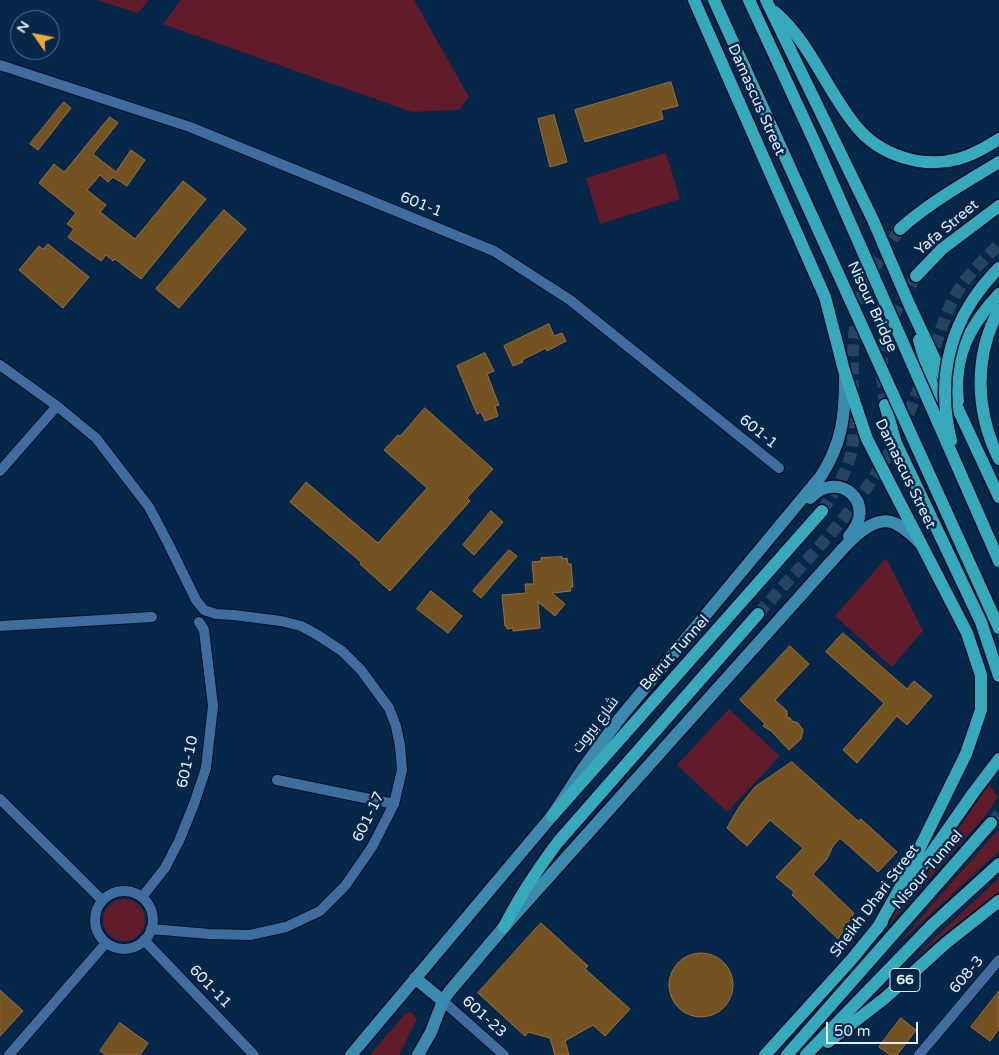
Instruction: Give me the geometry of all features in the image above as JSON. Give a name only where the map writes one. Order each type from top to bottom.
[{"type":"main road","name":"Damascus Street","points":[[694,0],[825,297],[845,374],[867,439],[967,633],[981,675],[982,710],[966,754],[900,888],[877,928]]},
{"type":"main road","name":"Nisour Bridge","points":[[714,0],[999,628]]},
{"type":"main road","name":"Nisour Bridge","points":[[748,0],[815,143],[999,561]]},
{"type":"main road","points":[[767,3],[788,24],[804,44],[856,127],[872,142],[892,154],[913,160],[936,162],[958,159],[979,151],[999,139]]},
{"type":"main road","points":[[767,3],[873,220],[909,304],[999,498]]},
{"type":"main road","points":[[900,230],[935,200],[999,162]]},
{"type":"main road","name":"Yafa Street","points":[[916,276],[942,250],[999,206]]},
{"type":"main road","points":[[959,473],[945,409],[945,388],[951,346],[968,307],[981,288],[999,268]]},
{"type":"main road","points":[[958,409],[956,387],[958,370],[968,335],[977,320],[999,294]]},
{"type":"main road","points":[[909,304],[932,384],[958,453],[999,547]]},
{"type":"main road","points":[[999,310],[988,336],[982,358],[980,381],[987,431],[999,459]]},
{"type":"main road","name":"شارع بيروت","points":[[351,1055],[552,816],[584,767],[620,718],[821,476],[831,461],[838,444],[845,408],[845,374]]},
{"type":"main road","points":[[885,405],[896,443],[978,616],[999,676]]},
{"type":"main road","points":[[792,513],[822,489],[831,486],[849,491],[855,498],[859,506],[860,516],[858,525],[836,552],[829,564]]},
{"type":"main road","name":"Beirut Tunnel","points":[[552,816],[822,512]]},
{"type":"main road","points":[[418,1055],[431,1032],[443,1001],[449,992],[504,927],[829,564],[860,532],[881,521],[892,522],[903,528],[921,544]]},
{"type":"main road","points":[[504,927],[516,903],[558,842],[758,614]]},
{"type":"main road","points":[[978,616],[986,647],[987,660],[986,690],[982,710]]},
{"type":"main road","points":[[967,633],[987,660],[999,683]]},
{"type":"main road","points":[[974,792],[999,746]]},
{"type":"main road","name":"Sheikh Dhari Street","points":[[765,1055],[828,987],[877,928],[999,759]]},
{"type":"main road","name":"Nisour Tunnel","points":[[787,1055],[991,823]]},
{"type":"main road","points":[[808,1055],[932,925],[999,864]]},
{"type":"main road","name":"66","points":[[808,1055],[838,1035],[885,998],[946,943],[999,901]]},
{"type":"main road","points":[[415,978],[443,1001]]},
{"type":"street","name":"601-1","points":[[0,65],[190,127],[494,251],[570,300],[779,468]]},
{"type":"street","points":[[0,365],[57,406],[0,471]]},
{"type":"street","name":"601-17","points":[[57,406],[96,438],[149,507],[196,600],[204,610],[216,614],[243,616],[301,626],[349,657],[378,690],[389,708],[396,726],[400,746],[402,770],[394,804],[372,847],[344,886],[320,911],[286,927],[250,935],[208,934],[151,929]]},
{"type":"street","points":[[0,626],[152,617]]},
{"type":"street","name":"601-10","points":[[142,897],[165,868],[179,841],[206,768],[213,706],[204,630],[198,622]]},
{"type":"street","points":[[277,780],[394,804]]},
{"type":"street","points":[[0,799],[102,900]]},
{"type":"street","points":[[122,891],[129,891],[142,897],[151,911],[151,929],[144,940],[135,946],[125,949],[115,948],[106,943],[98,933],[94,922],[96,910],[102,900],[108,895],[122,891]]},
{"type":"street","name":"601-11","points":[[144,940],[254,1055]]},
{"type":"street","points":[[9,1055],[106,943]]},
{"type":"street","name":"608-3","points":[[919,1055],[999,960]]},
{"type":"street","name":"601-23","points":[[443,1001],[504,1055]]},
{"type":"shaded area","points":[[97,0],[149,0],[138,13]]},
{"type":"shaded area","points":[[181,0],[414,0],[469,97],[459,110],[412,112],[163,24]]},
{"type":"shaded area","points":[[666,153],[680,199],[600,224],[586,178]]},
{"type":"shaded area","points":[[886,558],[923,631],[892,667],[835,616]]},
{"type":"shaded area","points":[[729,709],[780,756],[727,812],[677,765]]},
{"type":"shaded area","points":[[989,784],[998,797],[986,815],[857,961],[934,864]]},
{"type":"shaded area","points":[[997,831],[999,833],[999,851],[897,945]]},
{"type":"shaded area","points":[[999,878],[999,892],[911,960]]},
{"type":"shaded area","points":[[124,899],[139,905],[145,920],[139,935],[124,941],[109,935],[103,920],[109,905]]},
{"type":"shaded area","points":[[409,1012],[417,1019],[399,1055],[370,1055],[403,1016]]},
{"type":"building","points":[[671,82],[678,106],[661,110],[663,119],[585,142],[575,110]]},
{"type":"building","points":[[64,102],[71,108],[38,150],[30,144]]},
{"type":"building","points":[[554,115],[567,162],[550,167],[538,119]]},
{"type":"building","points":[[110,117],[118,123],[93,154],[116,172],[131,150],[145,160],[127,186],[113,177],[108,182],[100,175],[87,190],[106,205],[100,212],[135,239],[183,181],[206,199],[141,279],[115,259],[113,261],[106,255],[101,261],[68,237],[74,229],[67,224],[76,213],[39,183],[54,164],[64,172]]},
{"type":"building","points":[[224,210],[246,229],[179,308],[156,289]]},
{"type":"building","points":[[48,244],[89,277],[63,308],[19,270],[39,246],[43,249]]},
{"type":"building","points":[[549,324],[554,336],[562,333],[566,341],[547,351],[546,348],[513,366],[504,346]]},
{"type":"building","points":[[485,353],[494,371],[487,374],[499,405],[495,406],[498,416],[485,421],[481,412],[477,414],[457,366]]},
{"type":"building","points":[[425,408],[493,469],[467,498],[470,501],[390,591],[360,564],[361,562],[290,502],[306,482],[378,543],[427,488],[384,450],[398,435],[400,436]]},
{"type":"building","points":[[491,511],[503,522],[474,555],[463,545]]},
{"type":"building","points":[[509,550],[517,556],[481,598],[473,591]]},
{"type":"building","points":[[562,557],[562,559],[567,558],[568,564],[571,564],[573,587],[570,587],[571,591],[552,593],[565,604],[555,616],[538,602],[540,628],[513,631],[513,628],[507,629],[507,626],[505,626],[502,595],[526,593],[525,584],[534,584],[532,562],[541,561],[541,558]]},
{"type":"building","points":[[431,591],[462,616],[448,633],[417,609]]},
{"type":"building","points":[[843,633],[907,689],[914,681],[932,696],[907,725],[897,716],[857,763],[843,750],[884,703],[826,652]]},
{"type":"building","points":[[790,646],[809,664],[775,700],[787,711],[787,717],[798,723],[803,730],[801,739],[789,750],[771,731],[763,726],[765,724],[740,700]]},
{"type":"building","points":[[792,762],[858,821],[861,819],[897,852],[878,872],[840,838],[833,846],[827,859],[813,874],[854,913],[838,939],[792,895],[794,892],[776,877],[803,848],[770,820],[747,846],[727,828],[739,807],[755,787]]},
{"type":"building","points":[[541,923],[588,966],[585,969],[630,1009],[605,1036],[593,1025],[565,1041],[569,1055],[555,1055],[550,1038],[528,1032],[525,1036],[478,993]]},
{"type":"building","points":[[701,953],[719,959],[727,967],[733,985],[727,1003],[719,1011],[701,1017],[683,1011],[675,1003],[669,985],[675,967],[683,959]]},
{"type":"building","points":[[0,990],[23,1011],[0,1036]]},
{"type":"building","points":[[999,991],[999,1029],[990,1041],[971,1027]]},
{"type":"building","points":[[901,1018],[916,1030],[897,1055],[890,1055],[879,1047]]},
{"type":"building","points":[[120,1023],[148,1043],[140,1055],[106,1055],[100,1051]]},
{"type":"tunnel","points":[[822,511],[843,474],[852,450],[854,426],[854,340],[862,295],[874,269],[900,229]]},
{"type":"tunnel","points":[[758,614],[828,537],[861,496],[875,475],[896,441],[956,294],[969,275],[999,244]]},
{"type":"tunnel","points":[[885,405],[882,369],[885,337],[901,301],[916,276]]},
{"type":"tunnel","points":[[991,823],[999,814]]}]
